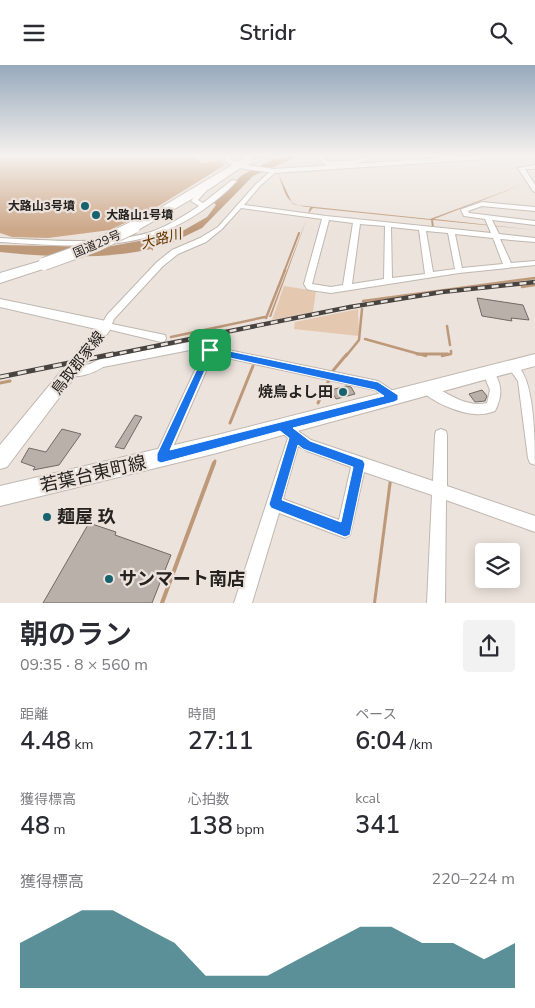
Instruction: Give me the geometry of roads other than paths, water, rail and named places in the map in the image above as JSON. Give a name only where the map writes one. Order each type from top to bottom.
[{"type":"highway","name":"国道29号","points":[[0,278],[97,245],[188,197],[213,180]]},
{"type":"main road","name":"鳥取郡家線","points":[[0,303],[106,326],[0,460]]},
{"type":"main road","name":"若葉台東町線","points":[[0,496],[161,458],[289,431],[394,397],[535,361]]},
{"type":"street","points":[[161,338],[106,326],[110,317],[160,264],[175,252],[210,235],[264,180]]},
{"type":"street","points":[[0,240],[92,241],[140,236],[175,223],[234,181]]},
{"type":"street","points":[[202,205],[194,201],[204,190]]},
{"type":"street","points":[[535,209],[482,204],[464,210],[466,215],[535,223]]},
{"type":"street","points":[[240,206],[326,218],[535,241]]},
{"type":"street","points":[[488,217],[508,266]]},
{"type":"street","points":[[326,218],[308,284],[310,287],[331,291],[429,275],[535,263]]},
{"type":"street","points":[[347,288],[357,221]]},
{"type":"street","points":[[388,225],[388,281]]},
{"type":"street","points":[[422,229],[429,275]]},
{"type":"street","points":[[451,232],[459,271]]},
{"type":"street","points":[[71,372],[94,368],[100,363],[190,346],[378,386],[394,397]]},
{"type":"street","points":[[161,458],[210,350]]},
{"type":"street","points":[[513,367],[523,380],[535,457]]},
{"type":"street","points":[[427,389],[443,400],[471,407],[488,408],[495,400],[497,386],[490,373]]},
{"type":"street","points":[[242,603],[275,504],[289,431],[307,445],[535,524]]},
{"type":"street","points":[[436,603],[441,435]]},
{"type":"street","points":[[275,504],[345,531],[359,464]]},
{"type":"water","name":"大路川","points":[[237,180],[249,180],[202,228],[171,243],[153,248],[153,251],[151,249],[113,255],[75,257],[0,252],[0,245],[106,247],[161,237],[172,237],[207,217],[216,205],[214,203]]},
{"type":"water","points":[[280,180],[291,202],[285,193]]},
{"type":"water","points":[[527,183],[434,219],[535,230],[433,220],[434,227],[432,227],[431,220],[313,208],[308,214],[310,207],[299,205],[430,219]]},
{"type":"water","points":[[307,218],[271,317],[269,317]]},
{"type":"water","points":[[389,479],[392,480],[376,603],[373,603]]},
{"type":"waterway","points":[[284,272],[299,233]]},
{"type":"waterway","points":[[266,318],[285,270]]},
{"type":"waterway","points":[[363,301],[535,278]]},
{"type":"waterway","points":[[522,287],[535,285]]},
{"type":"waterway","points":[[346,356],[359,340],[362,309]]},
{"type":"waterway","points":[[171,337],[265,317]]},
{"type":"waterway","points":[[447,326],[450,345]]},
{"type":"waterway","points":[[365,339],[419,354]]},
{"type":"waterway","points":[[442,356],[451,354],[451,351]]},
{"type":"waterway","points":[[331,373],[347,354]]},
{"type":"waterway","points":[[419,354],[448,354]]},
{"type":"waterway","points":[[419,354],[426,356]]},
{"type":"waterway","points":[[230,423],[253,366]]},
{"type":"waterway","points":[[318,403],[329,380]]},
{"type":"waterway","points":[[0,383],[10,381]]},
{"type":"waterway","points":[[162,603],[214,463]]},
{"type":"railway","points":[[106,356],[350,307],[442,292],[535,282]]},
{"type":"railway","points":[[0,377],[113,354]]},
{"type":"place","name":"大路山3号墳","points":[[85,206]]},
{"type":"place","name":"大路山1号墳","points":[[96,215]]},
{"type":"place","name":"焼鳥よし田","points":[[343,392]]},
{"type":"place","name":"麺屋 玖","points":[[47,517]]},
{"type":"place","name":"サンマート南店","points":[[109,579]]}]
